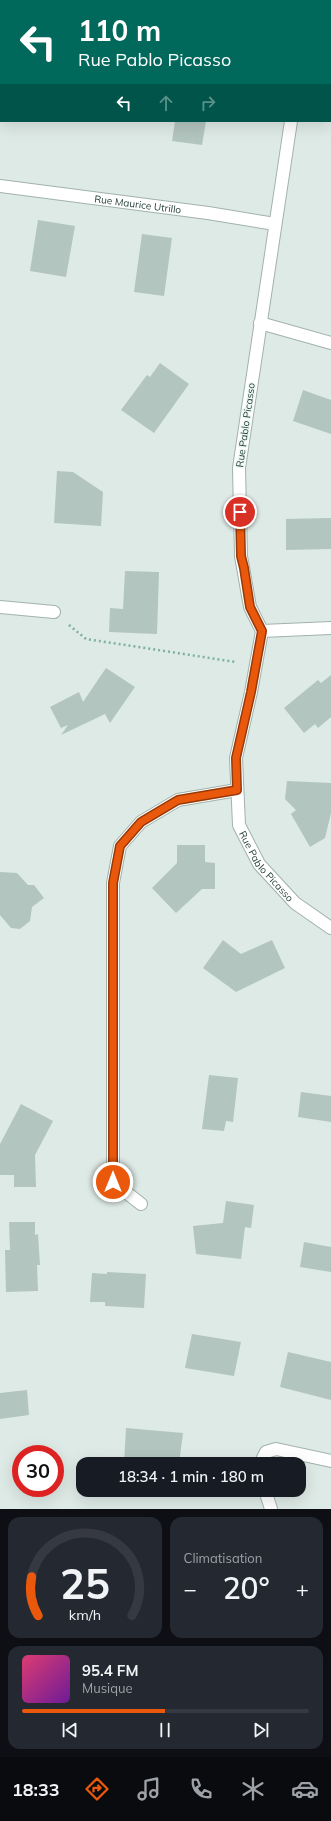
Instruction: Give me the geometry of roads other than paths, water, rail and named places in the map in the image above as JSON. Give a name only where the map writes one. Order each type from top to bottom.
[{"type":"street","name":"Rue Pablo Picasso","points":[[291,122],[239,468],[241,556],[250,607],[262,631],[236,758],[237,790],[239,825],[258,864],[296,903],[331,928]]},
{"type":"street","name":"Rue Maurice Utrillo","points":[[0,186],[186,210],[275,224]]},
{"type":"street","points":[[260,323],[331,343]]},
{"type":"street","points":[[0,607],[54,612]]},
{"type":"street","points":[[262,631],[331,628]]},
{"type":"street","points":[[141,1204],[113,1182],[113,883],[120,846],[141,822],[178,800],[237,790]]},
{"type":"street","points":[[264,1457],[266,1452],[276,1449],[331,1461]]},
{"type":"street","points":[[267,1497],[271,1509]]}]
